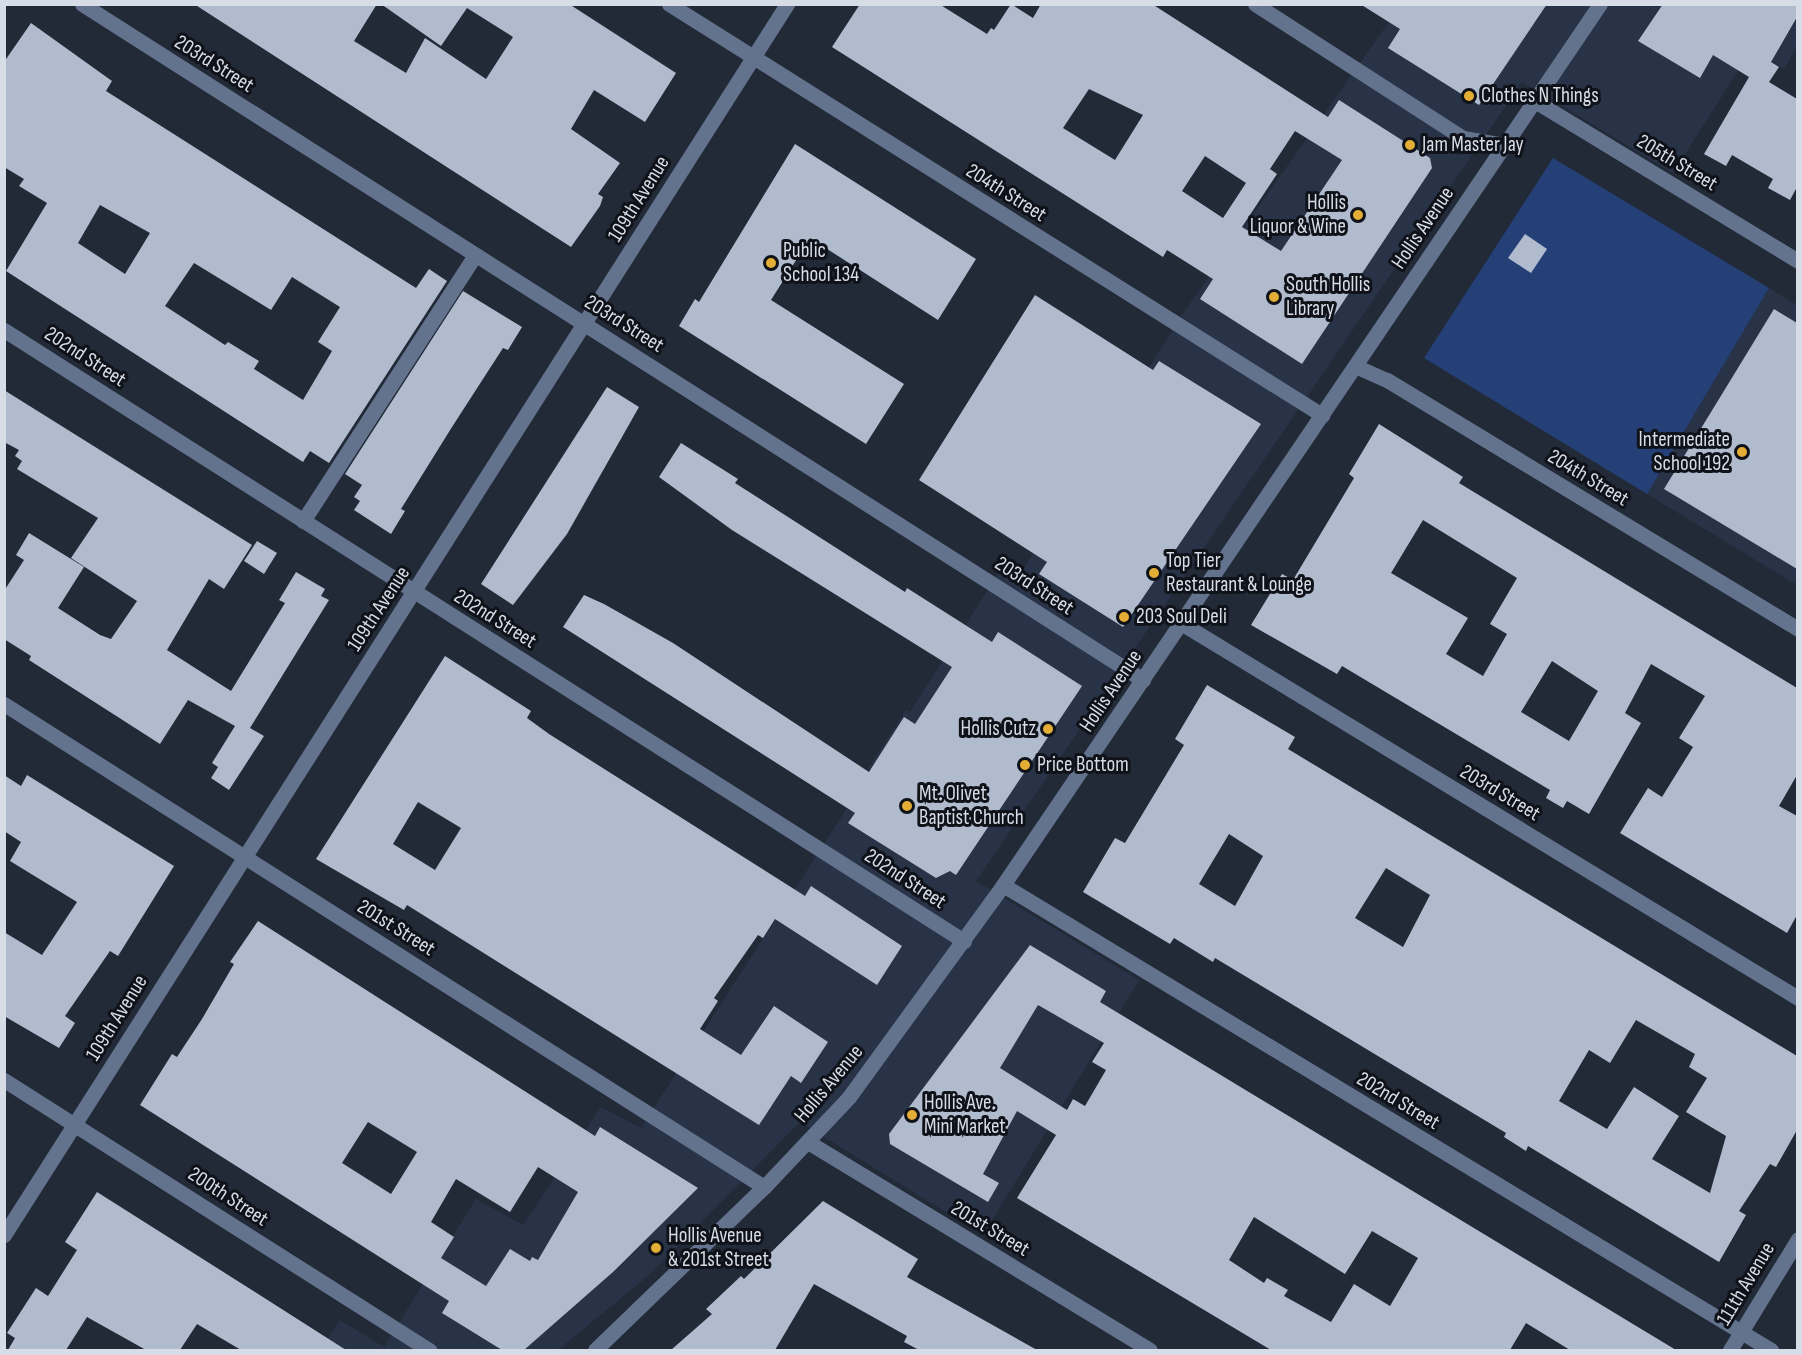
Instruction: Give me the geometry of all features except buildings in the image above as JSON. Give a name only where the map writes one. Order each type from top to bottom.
[{"type":"street","name":"203rd Street","points":[[82,4],[1143,680]]},
{"type":"street","name":"204th Street","points":[[669,4],[1322,415]]},
{"type":"street","name":"109th Avenue","points":[[4,1235],[585,325],[787,4]]},
{"type":"street","points":[[1255,4],[1463,138],[1505,145]]},
{"type":"street","name":"Hollis Avenue","points":[[595,1350],[764,1187],[849,1097],[1003,885],[1600,4]]},
{"type":"street","name":"205th Street","points":[[1535,102],[1797,261]]},
{"type":"street","points":[[303,521],[475,255]]},
{"type":"street","name":"202nd Street","points":[[4,330],[964,941]]},
{"type":"street","name":"204th Street","points":[[1355,366],[1387,380],[1797,629]]},
{"type":"street","name":"203rd Street","points":[[1181,622],[1797,998]]},
{"type":"street","name":"201st Street","points":[[4,704],[764,1187]]},
{"type":"street","name":"202nd Street","points":[[1003,885],[1771,1350]]},
{"type":"street","name":"200th Street","points":[[4,1080],[429,1350]]},
{"type":"street","name":"201st Street","points":[[808,1142],[1150,1350]]},
{"type":"street","name":"111th Avenue","points":[[1730,1350],[1797,1239]]},
{"type":"shaded area","points":[[1401,5],[1797,5],[1797,47],[1784,69],[1752,49],[1673,173],[1522,82],[976,881],[1139,980],[983,1235],[800,1122],[649,1275],[558,1350],[320,1350],[340,1320],[384,1347],[476,1199],[523,1225],[601,1107],[641,1128],[871,771],[868,769],[906,710],[910,712],[1000,571],[1016,581],[1182,315]]},
{"type":"shaded area","points":[[1553,158],[1769,288],[1647,494],[1424,358]]},
{"type":"shaded area","name":"Intermediate School 192","points":[[1769,288],[1797,305],[1797,585],[1647,494]]},
{"type":"place","name":"Clothes N Things","points":[[1469,96]]},
{"type":"place","name":"Jam Master Jay","points":[[1410,145]]},
{"type":"place","name":"Hollis Liquor & Wine","points":[[1358,215]]},
{"type":"place","name":"Public School 134","points":[[771,263]]},
{"type":"place","name":"South Hollis Library","points":[[1274,297]]},
{"type":"place","name":"Intermediate School 192","points":[[1742,452]]},
{"type":"place","name":"Top Tier Restaurant & Lounge","points":[[1154,573]]},
{"type":"place","name":"203 Soul Deli","points":[[1124,617]]},
{"type":"place","name":"Hollis Cutz","points":[[1048,729]]},
{"type":"place","name":"Price Bottom","points":[[1025,765]]},
{"type":"place","name":"Mt. Olivet Baptist Church","points":[[907,806]]},
{"type":"place","name":"Hollis Ave. Mini Market","points":[[912,1115]]},
{"type":"place","name":"Hollis Avenue & 201st Street","points":[[656,1248]]}]
